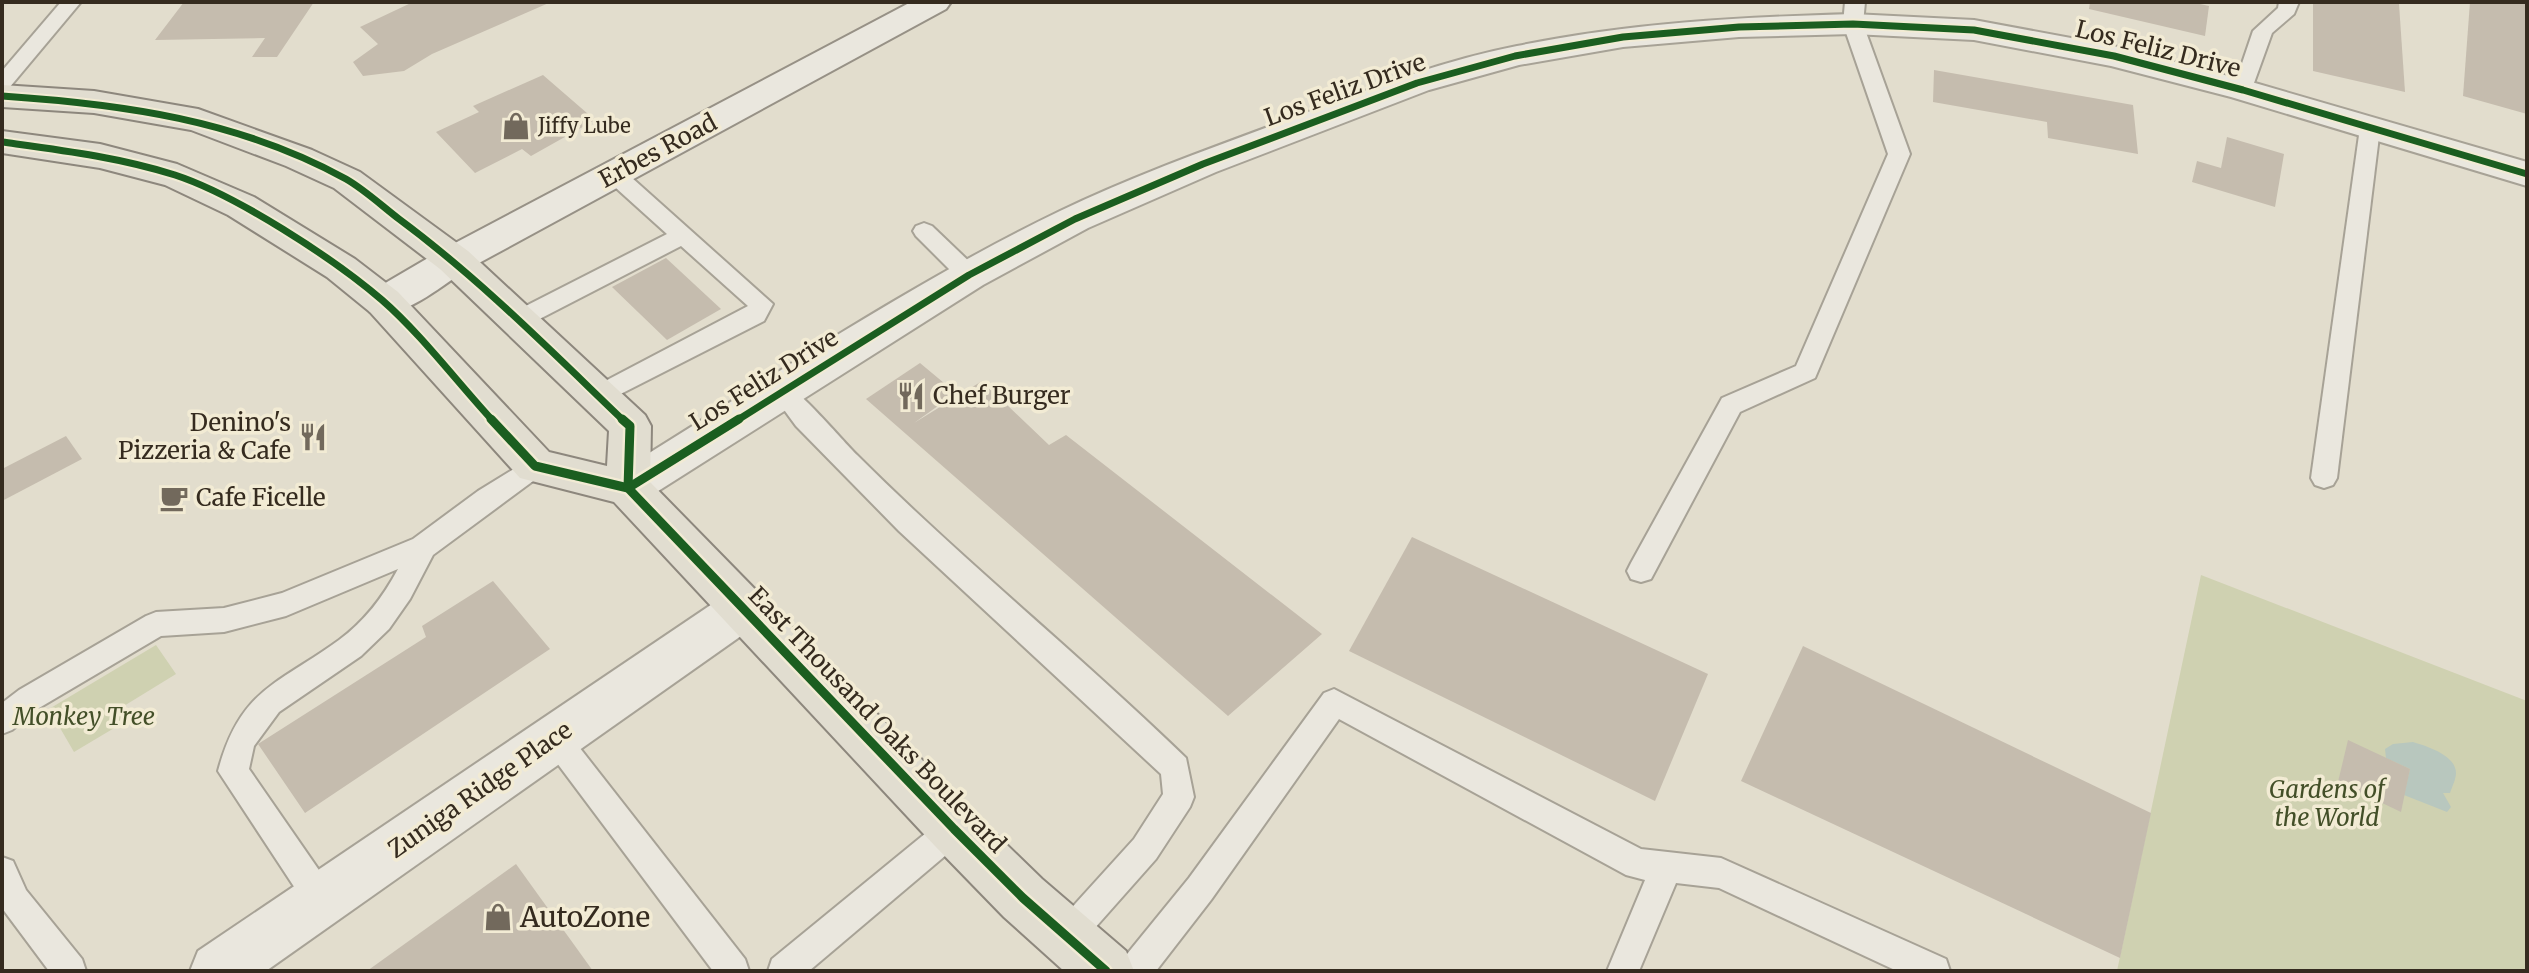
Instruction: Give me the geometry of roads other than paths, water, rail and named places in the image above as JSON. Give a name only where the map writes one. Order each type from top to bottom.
[{"type":"main road","points":[[2,96],[94,102],[198,120],[299,158],[347,180],[454,260],[630,426],[628,488],[535,466],[384,302],[341,268],[241,206],[177,176],[100,156],[2,142]]},
{"type":"main road","name":"East Thousand Oaks Boulevard","points":[[628,488],[741,610],[954,829],[1023,898],[1087,954]]},
{"type":"street","name":"Erbes Road","points":[[384,302],[454,260],[935,2]]},
{"type":"street","name":"Los Feliz Drive","points":[[628,488],[969,275],[1075,219],[1189,170],[1417,83],[1515,56],[1623,37],[1854,13],[1974,30],[2114,56],[2243,90],[2527,174]]},
{"type":"street","name":"Zuniga Ridge Place","points":[[218,971],[741,610]]},
{"type":"lane","points":[[2,84],[71,2]]},
{"type":"lane","points":[[2243,90],[2263,31],[2287,10],[2289,2]]},
{"type":"lane","points":[[1641,571],[1731,405],[1806,372],[1899,154],[1854,13]]},
{"type":"lane","points":[[2324,478],[2370,128]]},
{"type":"lane","points":[[599,396],[756,315],[761,309],[761,304],[614,174]]},
{"type":"lane","points":[[924,231],[969,275]]},
{"type":"lane","points":[[518,320],[683,235]]},
{"type":"lane","points":[[783,392],[805,419],[908,523],[1135,728],[1175,768],[1179,797],[1145,849],[1087,954]]},
{"type":"lane","points":[[2,721],[29,699],[156,624],[224,620],[286,604],[423,547],[535,466]]},
{"type":"lane","points":[[321,900],[233,771],[237,744],[262,706],[369,633],[394,603],[423,547]]},
{"type":"lane","points":[[1135,971],[1200,889],[1334,702],[1637,864],[1721,873],[1934,971]]},
{"type":"lane","points":[[555,738],[733,971]]},
{"type":"lane","points":[[784,971],[954,829]]},
{"type":"lane","points":[[1623,971],[1666,868]]},
{"type":"lane","points":[[2,872],[15,901],[70,971]]},
{"type":"place","name":"Jiffy Lube","points":[[516,126]]},
{"type":"place","name":"Chef Burger","points":[[911,396]]},
{"type":"place","name":"Denino's Pizzeria & Cafe","points":[[313,437]]},
{"type":"place","name":"Cafe Ficelle","points":[[174,498]]},
{"type":"place","name":"AutoZone","points":[[498,917]]},
{"type":"park label","name":"Monkey Tree","points":[[84,717]]},
{"type":"park label","name":"Gardens of the World","points":[[2327,804]]}]
